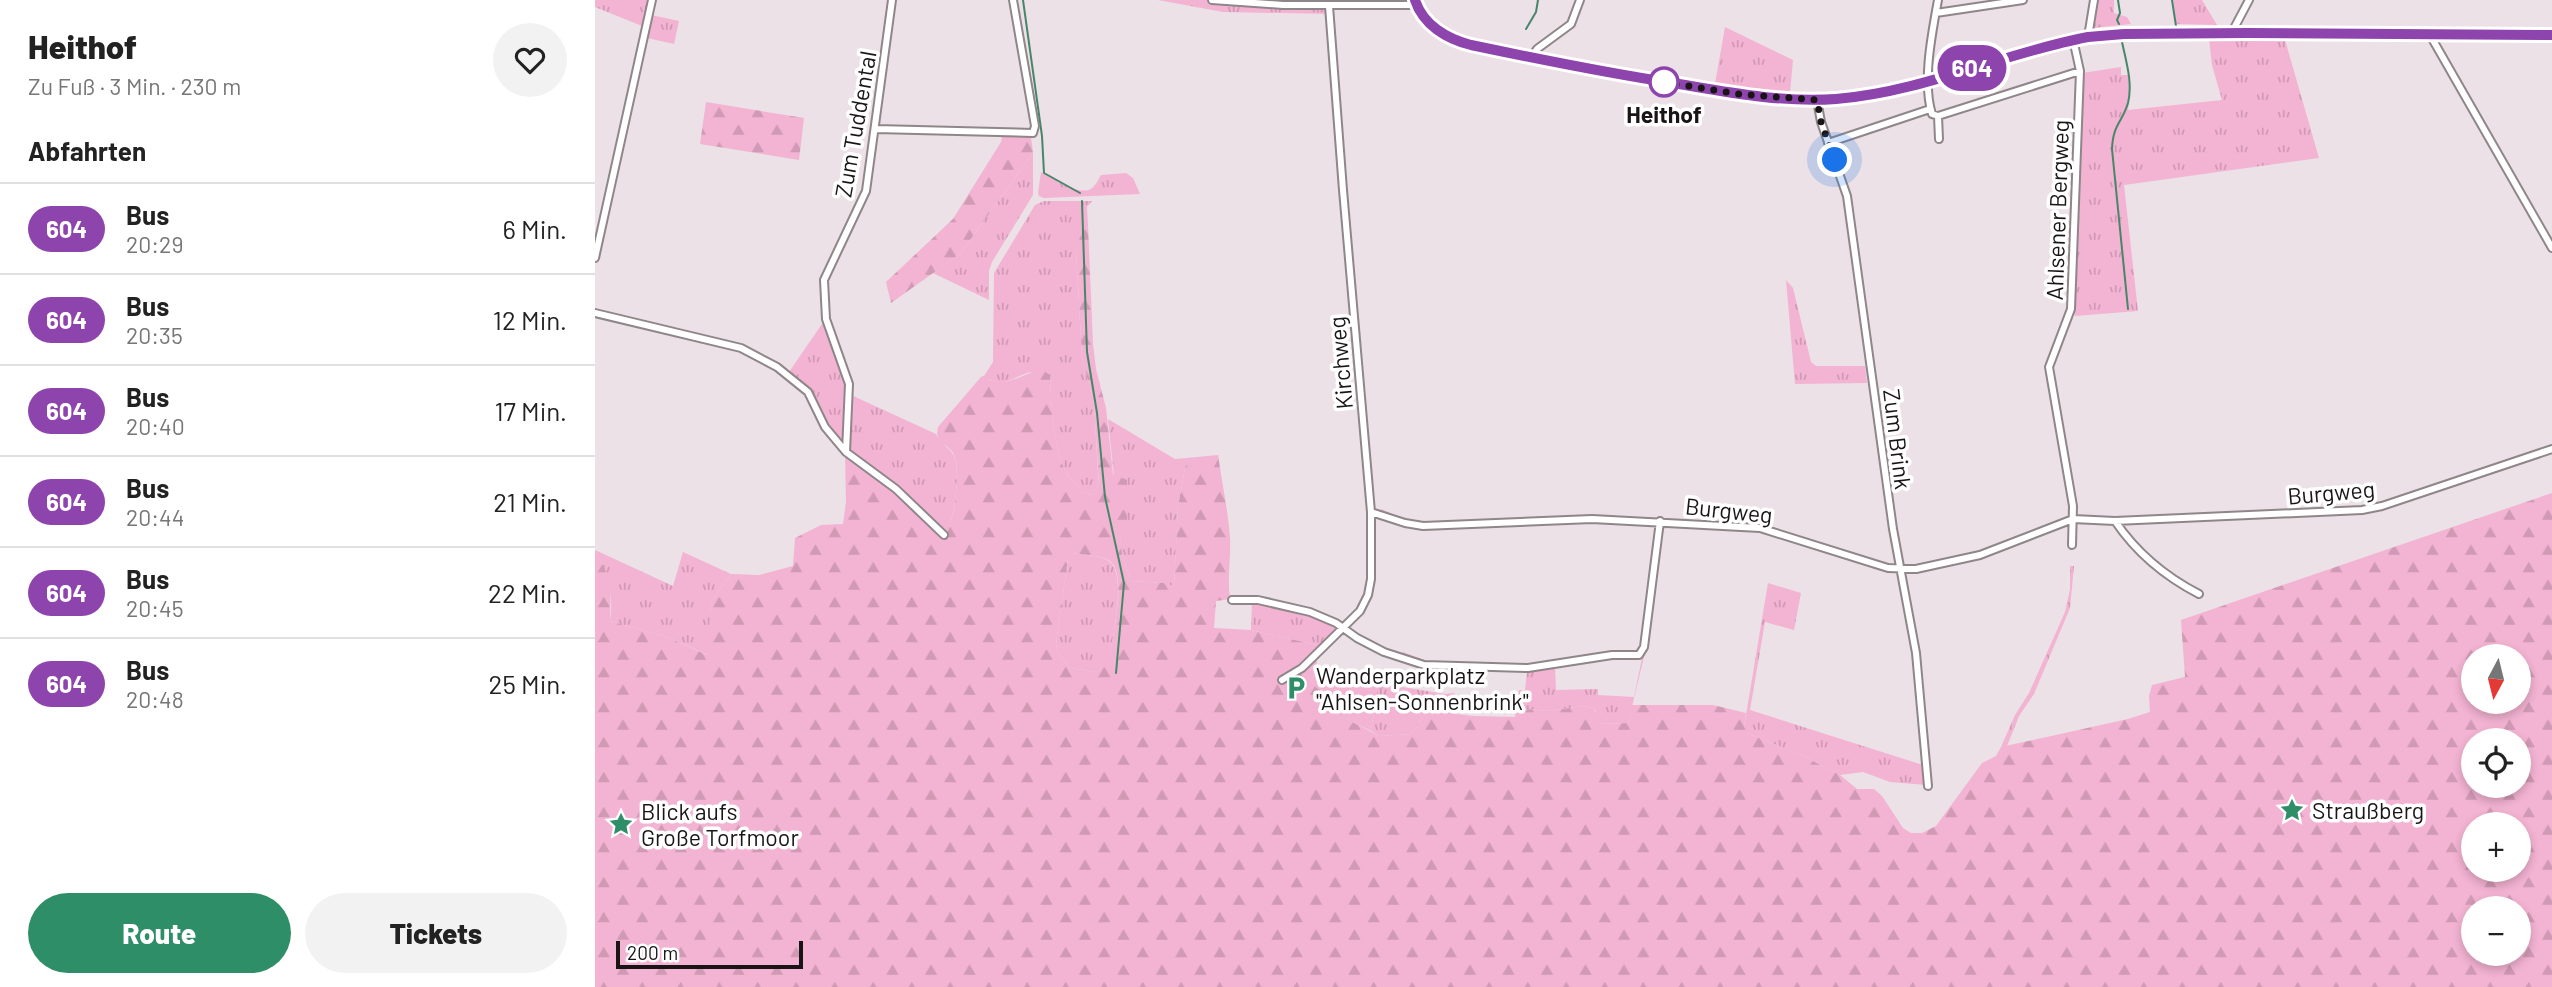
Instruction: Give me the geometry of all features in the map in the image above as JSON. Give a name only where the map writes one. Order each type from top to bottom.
[{"type":"main road","points":[[1416,3],[1430,23],[1447,37],[1471,45],[1650,81],[1738,94],[1817,100],[1878,93],[2088,37],[2124,34],[2552,35]]},
{"type":"street","points":[[595,258],[652,0]]},
{"type":"street","name":"Zum Tuddental","points":[[846,452],[849,384],[826,320],[824,280],[866,191],[892,0]]},
{"type":"street","points":[[876,130],[1033,133],[1035,126],[1013,0]]},
{"type":"street","points":[[1212,0],[1329,6],[1416,3]]},
{"type":"street","points":[[1532,57],[1570,24],[1580,0]]},
{"type":"street","points":[[1938,0],[1929,80],[1932,114],[1938,116],[2080,71]]},
{"type":"street","points":[[1935,13],[2023,0]]},
{"type":"street","points":[[2088,37],[2094,0]]},
{"type":"street","points":[[2231,34],[2249,0]]},
{"type":"street","name":"Kirchweg","points":[[1282,680],[1302,668],[1360,611],[1368,595],[1371,579],[1371,512],[1329,6]]},
{"type":"street","points":[[2430,35],[2552,248]]},
{"type":"street","name":"Ahlsener Bergweg","points":[[2072,545],[2073,519],[2049,367],[2071,309],[2080,71],[2073,39]]},
{"type":"street","name":"Zum Brink","points":[[1817,100],[1828,143],[1847,196],[1892,529],[1916,653],[1928,786]]},
{"type":"street","points":[[1828,143],[1930,109]]},
{"type":"street","points":[[1938,116],[1939,139]]},
{"type":"street","points":[[595,313],[741,348],[777,367],[808,392],[825,427],[846,452],[896,489],[944,535]]},
{"type":"street","name":"Burgweg","points":[[1371,512],[1423,526],[1592,519],[1760,528],[1900,569],[1916,569],[1980,555],[2073,519],[2115,521],[2362,510],[2382,506],[2552,449]]},
{"type":"street","points":[[2115,521],[2124,535],[2169,578],[2199,594]]},
{"type":"street","points":[[1231,600],[1246,598],[1310,612],[1336,623],[1384,652],[1424,665],[1545,667],[1612,655],[1639,655],[1644,647],[1660,522]]},
{"type":"green space","points":[[595,0],[648,0],[642,26],[595,7]]},
{"type":"green space","points":[[1158,0],[1333,3],[1334,14],[1223,12]]},
{"type":"green space","points":[[2095,0],[2114,0],[2114,13],[2127,17],[2131,24],[2092,28]]},
{"type":"green space","points":[[2173,0],[2202,0],[2217,25],[2176,24]]},
{"type":"green space","points":[[651,15],[679,21],[674,44],[647,38]]},
{"type":"green space","points":[[1725,27],[1793,60],[1790,93],[1715,84]]},
{"type":"green space","points":[[2209,38],[2285,40],[2319,158],[2124,185],[2138,311],[2075,316],[2073,309],[2082,73],[2121,67],[2121,75],[2128,75],[2128,110],[2222,100],[2212,65]]},
{"type":"green space","points":[[706,102],[804,118],[799,160],[700,144]]},
{"type":"green space","points":[[1002,136],[1031,137],[1033,153],[960,254],[891,303],[886,282],[953,219],[1001,142]]},
{"type":"green space","points":[[1033,153],[1033,195],[992,262],[989,271],[989,300],[933,273],[960,254]]},
{"type":"green space","points":[[1041,172],[1058,182],[1085,191],[1093,187],[1101,175],[1126,173],[1133,178],[1140,194],[1044,198],[1038,193]]},
{"type":"green space","points":[[1044,201],[1092,201],[1087,207],[1088,225],[1085,225],[1076,250],[1082,357],[1094,404],[1099,485],[1091,495],[1081,492],[1068,475],[1059,454],[1050,375],[1029,372],[1000,382],[984,376],[993,362],[994,273],[1035,205]]},
{"type":"green space","points":[[1082,225],[1088,225],[1096,369],[1106,408],[1113,474],[1127,480],[1127,527],[1120,532],[1122,554],[1131,581],[1174,586],[1178,506],[1187,458],[1218,455],[1230,538],[1230,599],[1216,601],[1214,628],[1251,630],[1321,646],[1313,654],[1317,659],[1303,672],[1317,688],[1341,697],[1339,715],[1379,736],[1412,734],[1427,710],[1473,716],[1515,717],[1529,709],[1547,711],[1584,706],[1593,708],[1596,724],[1628,723],[1632,705],[1713,705],[1746,713],[1744,727],[1747,728],[1747,733],[1801,755],[1840,775],[1857,789],[1874,789],[1882,796],[1903,828],[1911,833],[1922,833],[1936,826],[1982,763],[1996,756],[2001,747],[2150,712],[2149,696],[2152,685],[2185,677],[2181,620],[2552,493],[2552,987],[595,987],[595,550],[611,582],[610,621],[667,637],[707,655],[711,602],[731,574],[759,575],[793,566],[795,538],[821,525],[843,524],[846,502],[845,453],[896,491],[945,536],[954,508],[957,470],[953,453],[938,437],[938,427],[981,377],[986,375],[989,380],[1003,382],[1041,369],[1050,375],[1059,454],[1068,475],[1081,492],[1091,495],[1099,485],[1094,404],[1082,357],[1076,250]],"holes":[[[1073,553],[1107,560],[1116,569],[1117,609],[1109,660],[1097,672],[1070,668],[1058,653],[1056,644],[1068,558]]]},
{"type":"green space","points":[[1786,280],[1793,288],[1811,362],[1816,366],[1865,366],[1867,383],[1795,384]]},
{"type":"green space","points":[[824,321],[848,387],[845,448],[826,425],[810,391],[789,372]]},
{"type":"green space","points":[[851,395],[936,434],[952,453],[956,464],[957,484],[947,534],[898,488],[848,452]]},
{"type":"green space","points":[[1108,419],[1175,459],[1187,458],[1178,506],[1174,587],[1164,583],[1131,581],[1122,554]]},
{"type":"green space","points":[[1381,509],[1406,520],[1449,523],[1593,515],[1755,524],[1798,535],[1761,527],[1733,525],[1734,530],[1672,527],[1663,529],[1644,657],[1628,723],[1595,724],[1596,712],[1593,708],[1584,706],[1547,711],[1529,709],[1515,717],[1519,690],[1525,690],[1527,671],[1555,668],[1556,690],[1598,689],[1598,695],[1634,697],[1642,658],[1639,654],[1613,653],[1527,666],[1443,666],[1424,664],[1399,656],[1403,652],[1435,664],[1527,665],[1613,652],[1638,652],[1642,646],[1655,527],[1591,522],[1429,530],[1404,527],[1383,518]]},
{"type":"green space","points":[[595,550],[673,586],[683,552],[731,574],[711,602],[708,655],[667,637],[610,621],[609,584]]},
{"type":"green space","points":[[1072,553],[1107,560],[1115,569],[1118,594],[1109,661],[1097,672],[1070,668],[1058,653],[1056,644],[1068,558]]},
{"type":"green space","points":[[2070,566],[2074,566],[2070,608],[2034,694],[2019,716],[2007,746],[2001,747],[2015,715],[2029,693],[2065,612],[2070,589]]},
{"type":"green space","points":[[1768,583],[1801,593],[1794,630],[1765,622],[1750,710],[1923,765],[1926,785],[1890,782],[1863,772],[1840,775],[1801,755],[1747,733],[1744,727]]},
{"type":"green space","points":[[1252,601],[1307,614],[1337,629],[1321,646],[1251,630]]},
{"type":"green space","points":[[1317,659],[1317,666],[1326,670],[1329,665],[1339,670],[1361,673],[1360,680],[1378,683],[1371,731],[1338,715],[1341,697],[1317,688],[1303,672]]},
{"type":"green space","points":[[1378,683],[1445,694],[1455,693],[1452,714],[1427,710],[1412,734],[1379,736],[1371,731]]},
{"type":"waterway","points":[[1023,0],[1042,136],[1044,173],[1080,193]]},
{"type":"waterway","points":[[1526,29],[1536,12],[1538,0]]},
{"type":"waterway","points":[[2118,0],[2119,24]]},
{"type":"waterway","points":[[2172,0],[2176,26]]},
{"type":"waterway","points":[[2122,42],[2130,88],[2126,110],[2114,134],[2112,149],[2128,309]]},
{"type":"waterway","points":[[1082,201],[1087,352],[1097,413],[1105,497],[1124,583],[1116,673]]},
{"type":"bus line","name":"604","points":[[1415,0],[1423,15],[1438,30],[1447,37],[1471,45],[1650,81],[1738,94],[1817,100],[1878,93],[2088,37],[2247,33],[2552,35]]},
{"type":"place","name":"Heithof","points":[[1664,82]]},
{"type":"place","name":"Wanderparkplatz \"Ahlsen-Sonnenbrink\"","points":[[1296,688]]},
{"type":"place","name":"Straußberg","points":[[2292,810]]},
{"type":"place","name":"Blick aufs Große Torfmoor","points":[[621,824]]},
{"type":"route","points":[[1664,82],[1738,94],[1817,100],[1821,122],[1835,160]]}]
